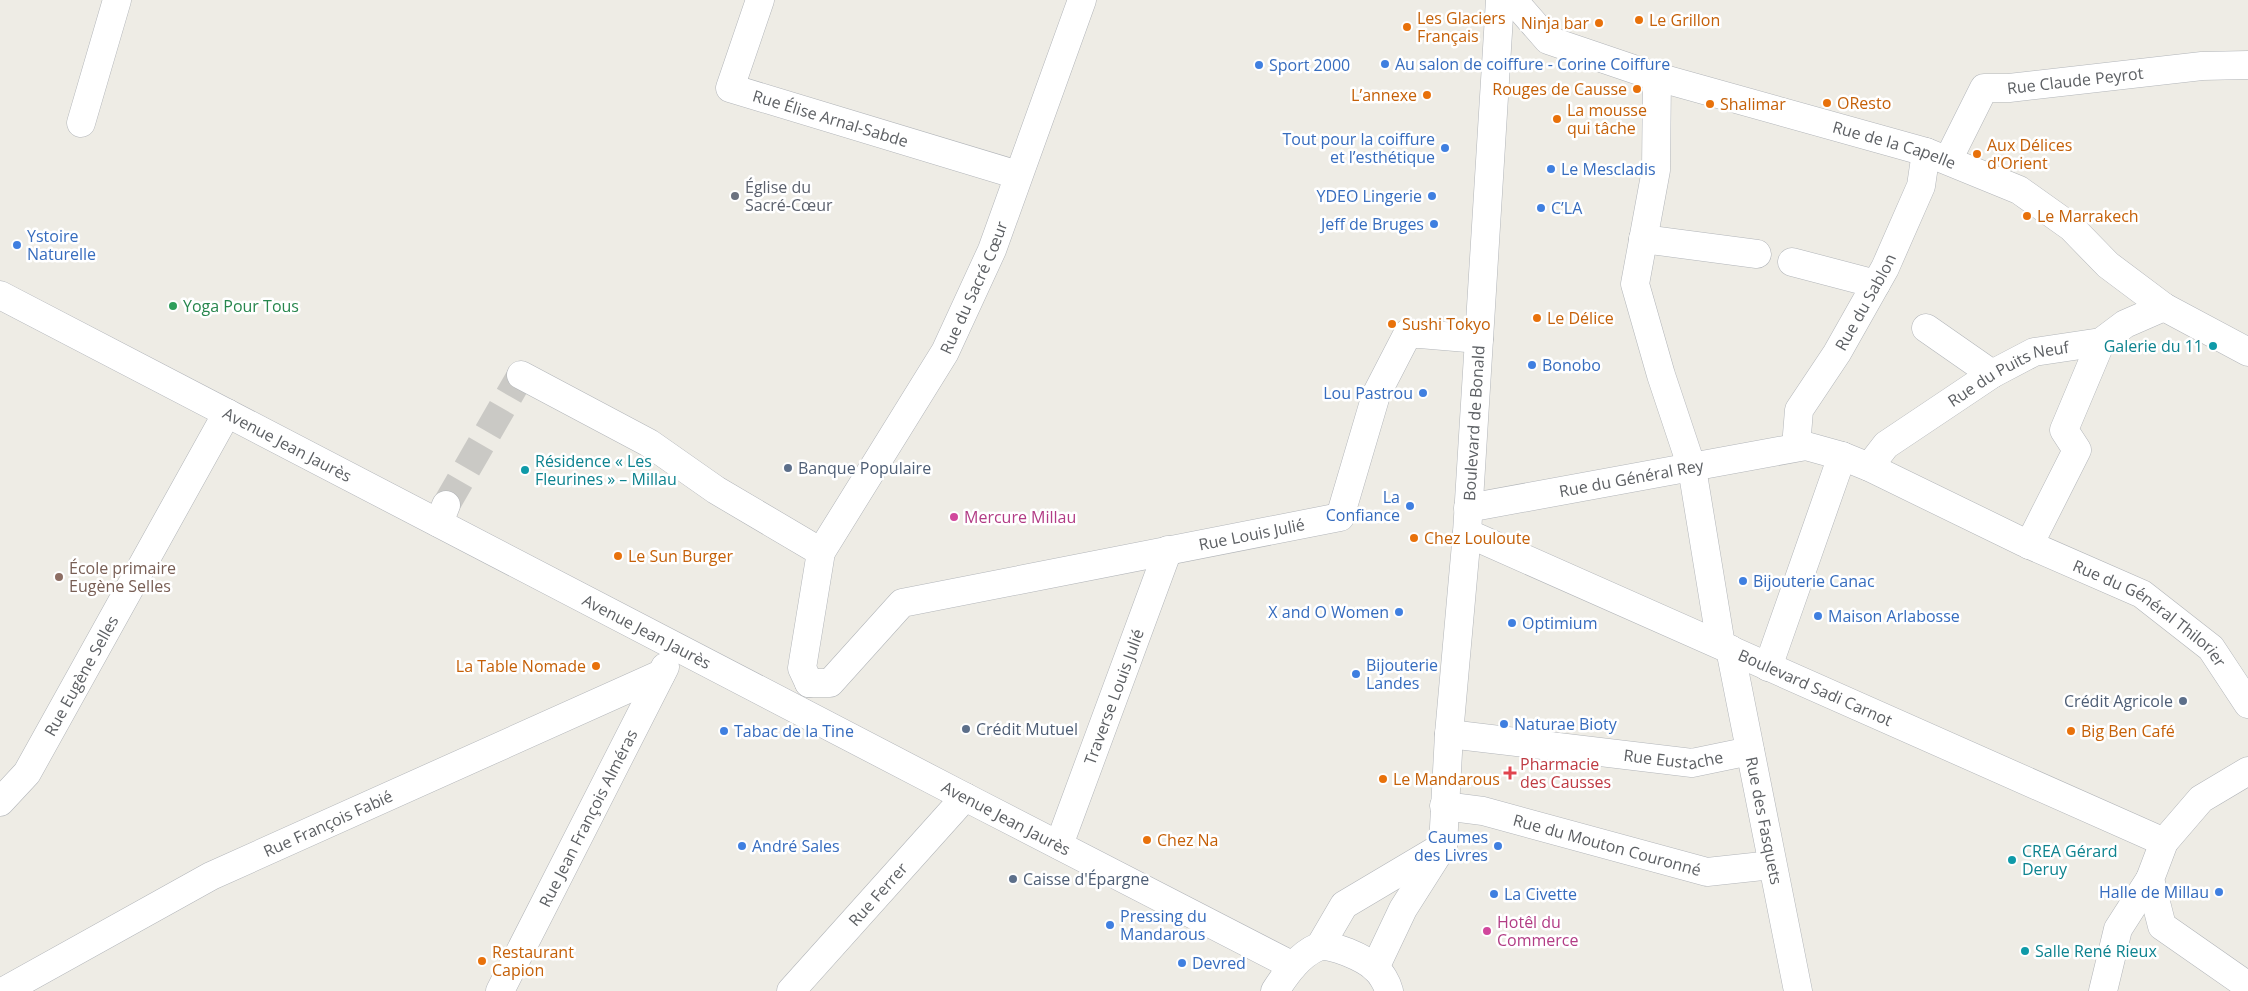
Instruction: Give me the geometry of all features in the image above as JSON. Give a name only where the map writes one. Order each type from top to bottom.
[{"type":"street","points":[[81,123],[117,0]]},
{"type":"street","name":"Rue Élise Arnal-Sabde","points":[[760,0],[730,88],[1018,175]]},
{"type":"street","name":"Rue du Sacré Cœur","points":[[821,552],[945,352],[992,250],[1082,0]]},
{"type":"street","name":"Boulevard de Bonald","points":[[1443,846],[1449,734],[1467,520],[1500,0]]},
{"type":"street","name":"Rue de la Capelle","points":[[1513,0],[1548,40],[1657,77],[1937,156],[2019,190],[2071,227],[2108,265],[2164,307],[2248,352]]},
{"type":"street","name":"Rue Claude Peyrot","points":[[1937,156],[1984,88],[2009,88],[2202,66],[2248,65]]},
{"type":"street","name":"Rue des Fasquets","points":[[1657,77],[1656,170],[1635,284],[1661,375],[1692,468],[1726,647],[1750,751],[1798,991]]},
{"type":"street","name":"Rue du Sablon","points":[[1796,447],[1799,410],[1838,353],[1876,284],[1921,186],[1937,156]]},
{"type":"street","points":[[1644,239],[1757,254]]},
{"type":"street","points":[[1792,262],[1876,284]]},
{"type":"street","name":"Avenue Jean Jaurès","points":[[0,295],[227,413],[442,514],[677,647],[1293,966]]},
{"type":"street","name":"Rue du Puits Neuf","points":[[1869,467],[1886,445],[1992,374],[2034,352],[2101,342],[2125,324],[2164,307]]},
{"type":"street","points":[[1926,328],[1992,374]]},
{"type":"street","name":"Rue Louis Julié","points":[[809,683],[830,683],[902,603],[1340,517],[1376,395],[1408,333],[1479,338]]},
{"type":"street","points":[[2029,545],[2077,450],[2064,430],[2101,342]]},
{"type":"street","points":[[521,375],[649,444],[716,490],[821,552],[802,668],[809,683],[794,708]]},
{"type":"street","name":"Rue Eugène Selles","points":[[0,802],[27,773],[227,413]]},
{"type":"street","name":"Rue du Général Thilorier","points":[[1796,447],[1806,446],[1842,456],[1869,467],[2029,545],[2142,594],[2211,648],[2248,704]]},
{"type":"street","name":"Rue du Général Rey","points":[[1467,520],[1692,468],[1796,447]]},
{"type":"street","points":[[1768,667],[1842,456]]},
{"type":"street","name":"Boulevard Sadi Carnot","points":[[1467,520],[1768,667],[2165,840]]},
{"type":"street","name":"Traverse Louis Julié","points":[[1059,845],[1168,550]]},
{"type":"street","name":"Rue Jean François Alméras","points":[[500,991],[661,674],[677,647]]},
{"type":"street","name":"Rue François Fabié","points":[[4,991],[211,876],[661,674]]},
{"type":"street","name":"Rue Eustache","points":[[1449,734],[1692,763],[1750,751]]},
{"type":"street","points":[[2103,991],[2118,929],[2150,879],[2165,840],[2201,799],[2248,771]]},
{"type":"street","name":"Rue Ferrer","points":[[791,991],[965,797]]},
{"type":"street","name":"Rue du Mouton Couronné","points":[[1444,806],[1483,811],[1707,872],[1772,865]]},
{"type":"street","points":[[1275,991],[1293,966],[1306,954],[1320,946],[1344,905],[1443,846]]},
{"type":"street","points":[[1375,968],[1403,909],[1443,846]]},
{"type":"street","points":[[2150,879],[2162,926],[2248,986]]},
{"type":"street","points":[[1320,946],[1338,949],[1360,957],[1375,968],[1389,991]]},
{"type":"tunnel","points":[[446,505],[521,375]]},
{"type":"place","name":"Le Grillon","points":[[1639,20]]},
{"type":"place","name":"Ninja bar","points":[[1599,23]]},
{"type":"place","name":"Les Glaciers Français","points":[[1407,27]]},
{"type":"place","name":"Au salon de coiffure - Corine Coiffure","points":[[1385,64]]},
{"type":"place","name":"Sport 2000","points":[[1259,65]]},
{"type":"place","name":"Rouges de Causse","points":[[1637,89]]},
{"type":"place","name":"L’annexe","points":[[1427,95]]},
{"type":"place","name":"OResto","points":[[1827,103]]},
{"type":"place","name":"Shalimar","points":[[1710,104]]},
{"type":"place","name":"La mousse qui tâche","points":[[1557,119]]},
{"type":"place","name":"Tout pour la coiffure et l’esthétique","points":[[1445,148]]},
{"type":"place","name":"Aux Délices d'Orient","points":[[1977,154]]},
{"type":"place","name":"Le Mescladis","points":[[1551,169]]},
{"type":"place","name":"Église du Sacré-Cœur","points":[[735,196]]},
{"type":"place","name":"YDEO Lingerie","points":[[1432,196]]},
{"type":"place","name":"C’LA","points":[[1541,208]]},
{"type":"place","name":"Le Marrakech","points":[[2027,216]]},
{"type":"place","name":"Jeff de Bruges","points":[[1434,224]]},
{"type":"place","name":"Ystoire Naturelle","points":[[17,245]]},
{"type":"place","name":"Yoga Pour Tous","points":[[173,306]]},
{"type":"place","name":"Le Délice","points":[[1537,318]]},
{"type":"place","name":"Sushi Tokyo","points":[[1392,324]]},
{"type":"place","name":"Galerie du 11","points":[[2213,346]]},
{"type":"place","name":"Bonobo","points":[[1532,365]]},
{"type":"place","name":"Lou Pastrou","points":[[1423,393]]},
{"type":"place","name":"Banque Populaire","points":[[788,468]]},
{"type":"place","name":"Résidence « Les Fleurines » – Millau","points":[[525,470]]},
{"type":"place","name":"La Confiance","points":[[1410,506]]},
{"type":"place","name":"Mercure Millau","points":[[954,517]]},
{"type":"place","name":"Chez Louloute","points":[[1414,538]]},
{"type":"place","name":"Le Sun Burger","points":[[618,556]]},
{"type":"place","name":"École primaire Eugène Selles","points":[[59,577]]},
{"type":"place","name":"Bijouterie Canac","points":[[1743,581]]},
{"type":"place","name":"X and O Women","points":[[1399,612]]},
{"type":"place","name":"Maison Arlabosse","points":[[1818,616]]},
{"type":"place","name":"Optimium","points":[[1512,623]]},
{"type":"place","name":"La Table Nomade","points":[[596,666]]},
{"type":"place","name":"Bijouterie Landes","points":[[1356,674]]},
{"type":"place","name":"Crédit Agricole","points":[[2183,701]]},
{"type":"place","name":"Naturae Bioty","points":[[1504,724]]},
{"type":"place","name":"Crédit Mutuel","points":[[966,729]]},
{"type":"place","name":"Tabac de la Tine","points":[[724,731]]},
{"type":"place","name":"Big Ben Café","points":[[2071,731]]},
{"type":"place","name":"Pharmacie des Causses","points":[[1510,773]]},
{"type":"place","name":"Le Mandarous","points":[[1383,779]]},
{"type":"place","name":"Chez Na","points":[[1147,840]]},
{"type":"place","name":"André Sales","points":[[742,846]]},
{"type":"place","name":"Caumes des Livres","points":[[1498,846]]},
{"type":"place","name":"CREA Gérard Deruy","points":[[2012,860]]},
{"type":"place","name":"Caisse d'Épargne","points":[[1013,879]]},
{"type":"place","name":"Halle de Millau","points":[[2219,892]]},
{"type":"place","name":"La Civette","points":[[1494,894]]},
{"type":"place","name":"Pressing du Mandarous","points":[[1110,925]]},
{"type":"place","name":"Hotêl du Commerce","points":[[1487,931]]},
{"type":"place","name":"Salle René Rieux","points":[[2025,951]]},
{"type":"place","name":"Restaurant Capion","points":[[482,961]]},
{"type":"place","name":"Devred","points":[[1182,963]]}]
